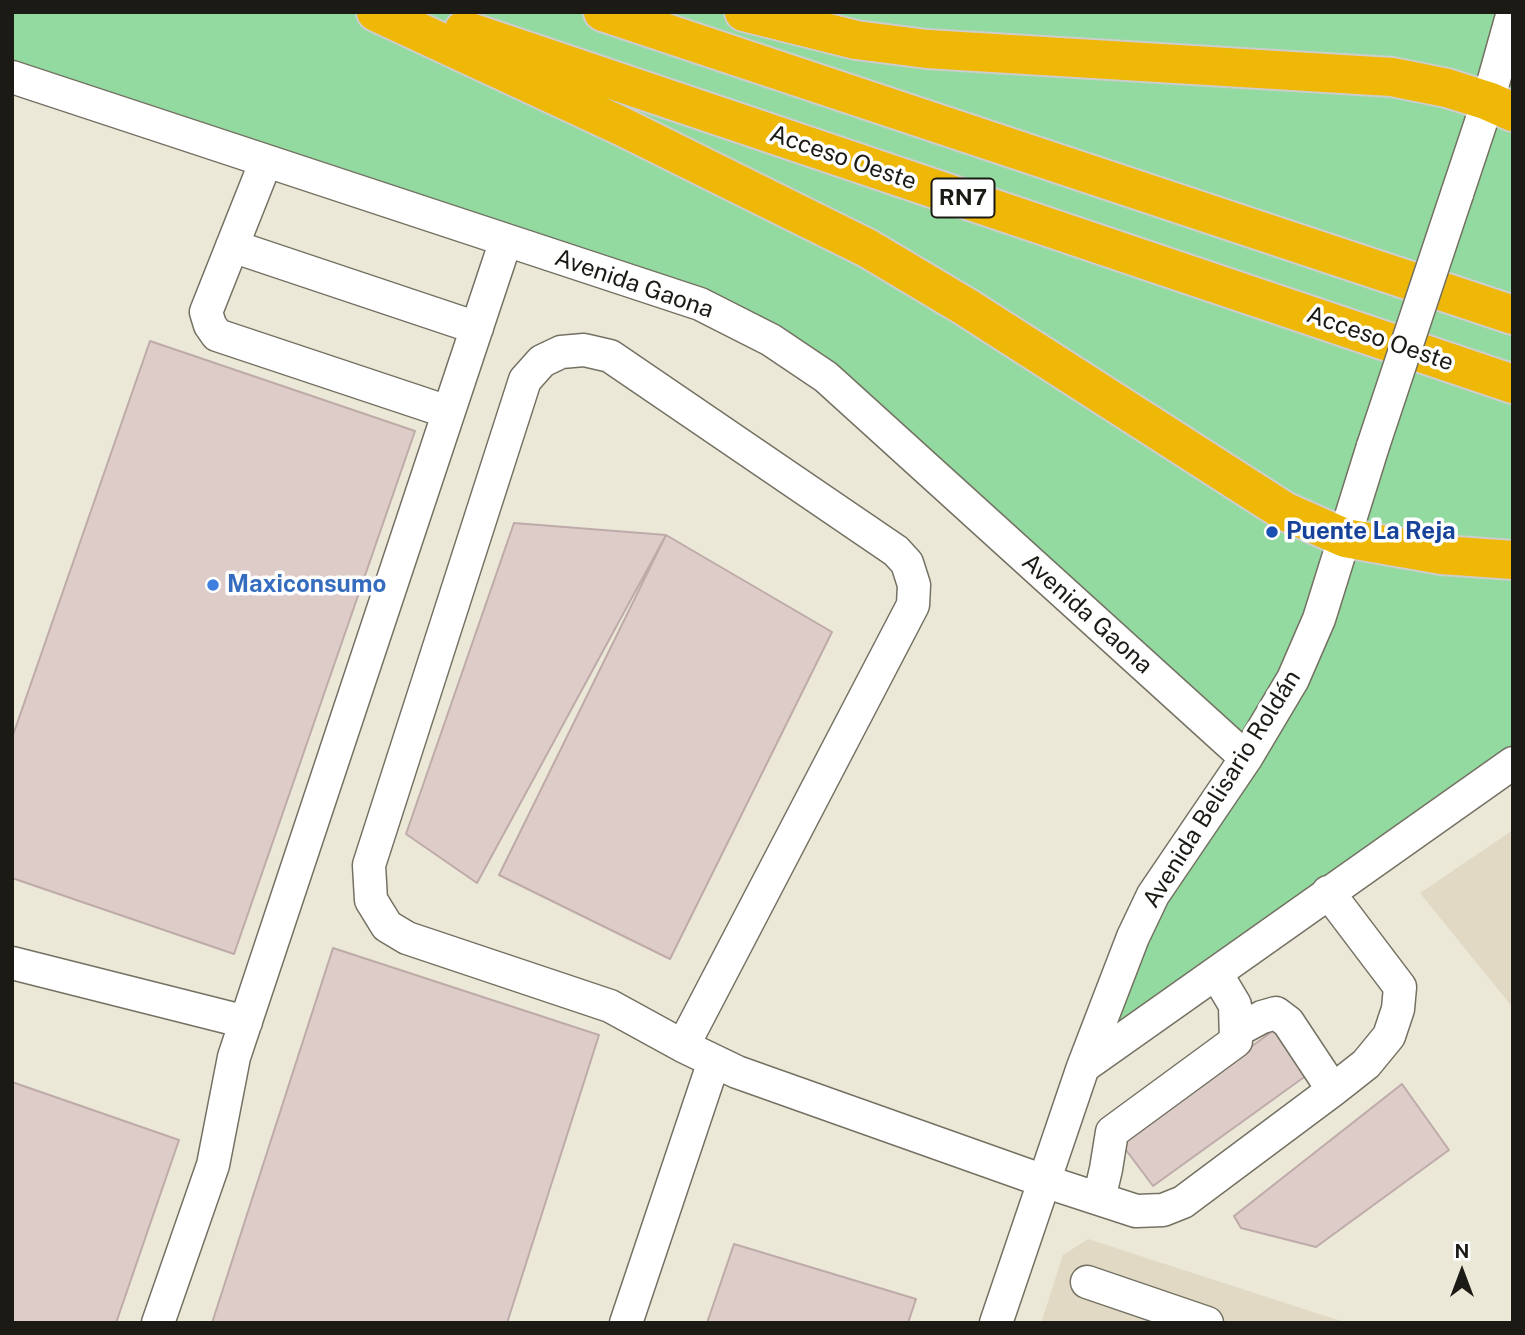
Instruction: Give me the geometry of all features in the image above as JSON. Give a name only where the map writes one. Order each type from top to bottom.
[{"type":"highway","points":[[376,12],[621,126],[867,248],[966,307],[1284,511],[1345,538],[1442,555],[1513,560]]},
{"type":"highway","name":"Acceso Oeste","points":[[412,12],[1513,384]]},
{"type":"highway","name":"RN7","points":[[603,12],[1513,316]]},
{"type":"highway","points":[[744,12],[856,40],[927,49],[1392,77],[1447,88],[1501,106]]},
{"type":"street","name":"Avenida Belisario Roldán","points":[[996,1323],[1083,1067],[1133,937],[1153,895],[1246,758],[1293,679],[1319,619],[1457,194],[1501,106],[1513,12]]},
{"type":"street","name":"Avenida Gaona","points":[[12,77],[700,304],[771,340],[826,377],[1246,758]]},
{"type":"street","points":[[266,161],[206,312],[209,325],[217,335],[448,412]]},
{"type":"street","points":[[158,1323],[213,1164],[234,1057],[506,240]]},
{"type":"street","points":[[232,246],[477,328]]},
{"type":"street","points":[[683,1046],[912,604],[914,585],[907,563],[896,551],[610,356],[584,350],[561,352],[542,361],[525,380],[369,865],[371,900],[387,926],[407,938],[610,1006],[683,1046],[737,1072],[1136,1212],[1163,1210],[1183,1202],[1366,1064],[1389,1036],[1398,1009],[1399,987],[1328,892]]},
{"type":"street","points":[[1083,1067],[1513,763]]},
{"type":"street","points":[[12,963],[246,1022]]},
{"type":"street","points":[[1099,1199],[1107,1169],[1112,1132],[1236,1041],[1235,1005],[1216,973]]},
{"type":"street","points":[[1236,1031],[1276,1013],[1288,1022],[1333,1090]]},
{"type":"street","points":[[626,1323],[714,1061]]},
{"type":"street","points":[[1087,1282],[1207,1323]]},
{"type":"shaded area","points":[[1513,830],[1513,1008],[1420,893]]},
{"type":"shaded area","points":[[1088,1239],[1347,1323],[1041,1323],[1063,1255]]},
{"type":"green space","points":[[12,12],[1513,12],[1513,763],[1083,1067],[1133,937],[1245,759],[771,340],[12,77]]},
{"type":"building","name":"Maxiconsumo","points":[[150,341],[415,431],[234,954],[12,878],[12,738]]},
{"type":"building","points":[[514,523],[666,535],[477,883],[406,834]]},
{"type":"building","points":[[666,535],[832,632],[670,959],[499,875]]},
{"type":"building","points":[[333,948],[599,1035],[507,1323],[212,1323]]},
{"type":"building","points":[[1281,1025],[1314,1070],[1153,1186],[1120,1142]]},
{"type":"building","points":[[12,1082],[179,1140],[116,1323],[12,1323]]},
{"type":"building","points":[[1402,1084],[1449,1150],[1316,1247],[1241,1228],[1234,1216]]},
{"type":"building","points":[[734,1244],[916,1299],[908,1323],[707,1323]]},
{"type":"place","name":"Puente La Reja","points":[[1272,532]]},
{"type":"place","name":"Maxiconsumo","points":[[213,585]]}]
